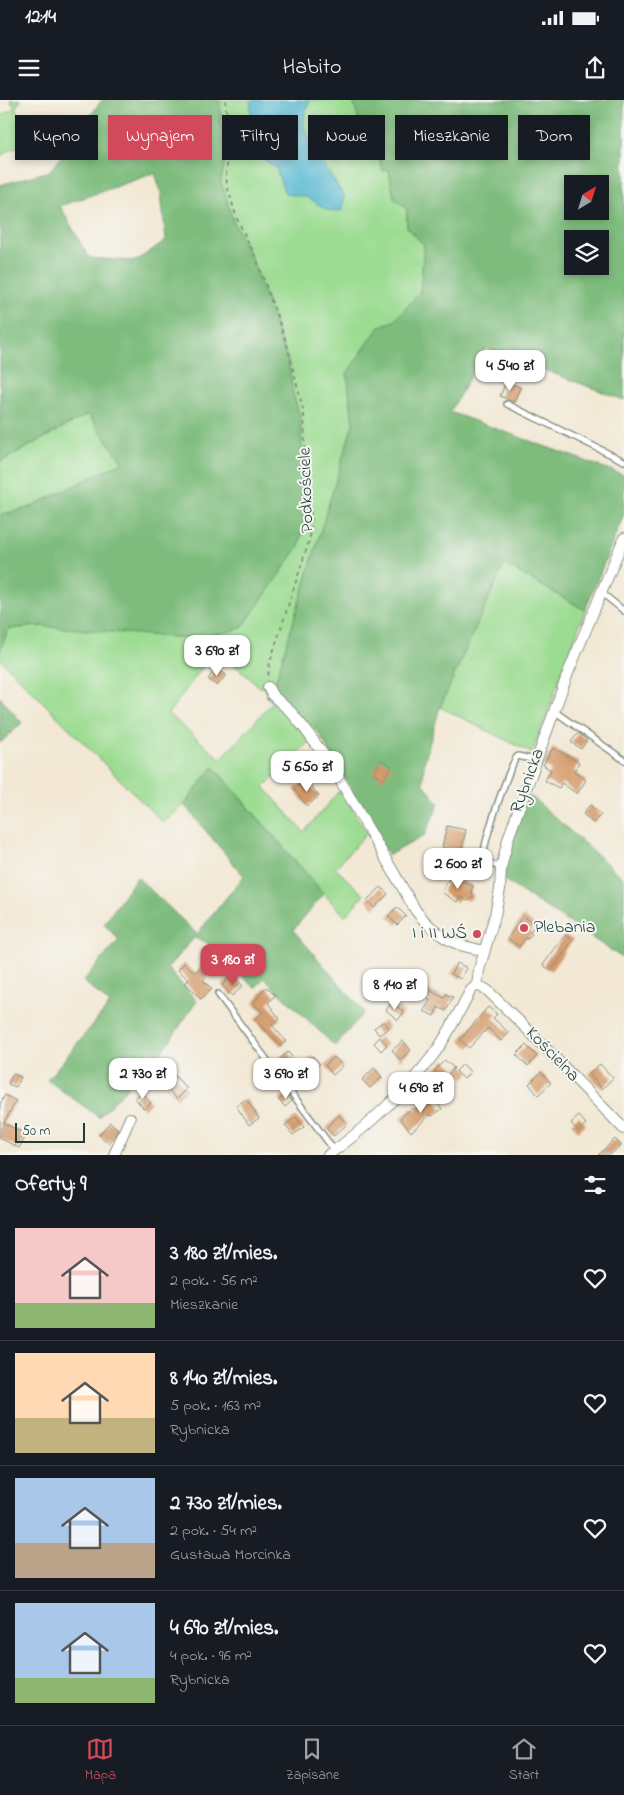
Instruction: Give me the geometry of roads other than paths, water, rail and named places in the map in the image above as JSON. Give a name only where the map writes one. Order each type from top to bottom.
[{"type":"street","name":"Rybnicka","points":[[333,1154],[391,1101],[435,1053],[470,993],[478,985],[479,970],[500,889],[501,868],[509,836],[568,673],[624,538]]},
{"type":"street","points":[[268,687],[272,695],[291,712],[334,768],[410,902],[424,920],[440,934],[451,940],[463,946],[484,951]]},
{"type":"street","name":"Kościelna","points":[[478,985],[488,990],[624,1129]]},
{"type":"street","points":[[114,1155],[130,1118]]},
{"type":"lane","points":[[508,404],[624,461]]},
{"type":"lane","points":[[601,593],[624,611]]},
{"type":"lane","points":[[554,711],[624,760]]},
{"type":"lane","points":[[501,868],[487,861],[484,855],[487,838],[516,758],[522,756],[535,760]]},
{"type":"lane","points":[[218,994],[333,1154]]},
{"type":"water","points":[[251,100],[310,100],[305,111],[304,126],[308,136],[308,160],[321,160],[344,196],[343,210],[327,210],[305,197],[285,194],[276,168],[264,160],[298,160],[298,115],[251,115]]},
{"type":"place","name":"Plebania","points":[[524,928]]},
{"type":"place","name":"I i II WŚ","points":[[477,934]]}]
